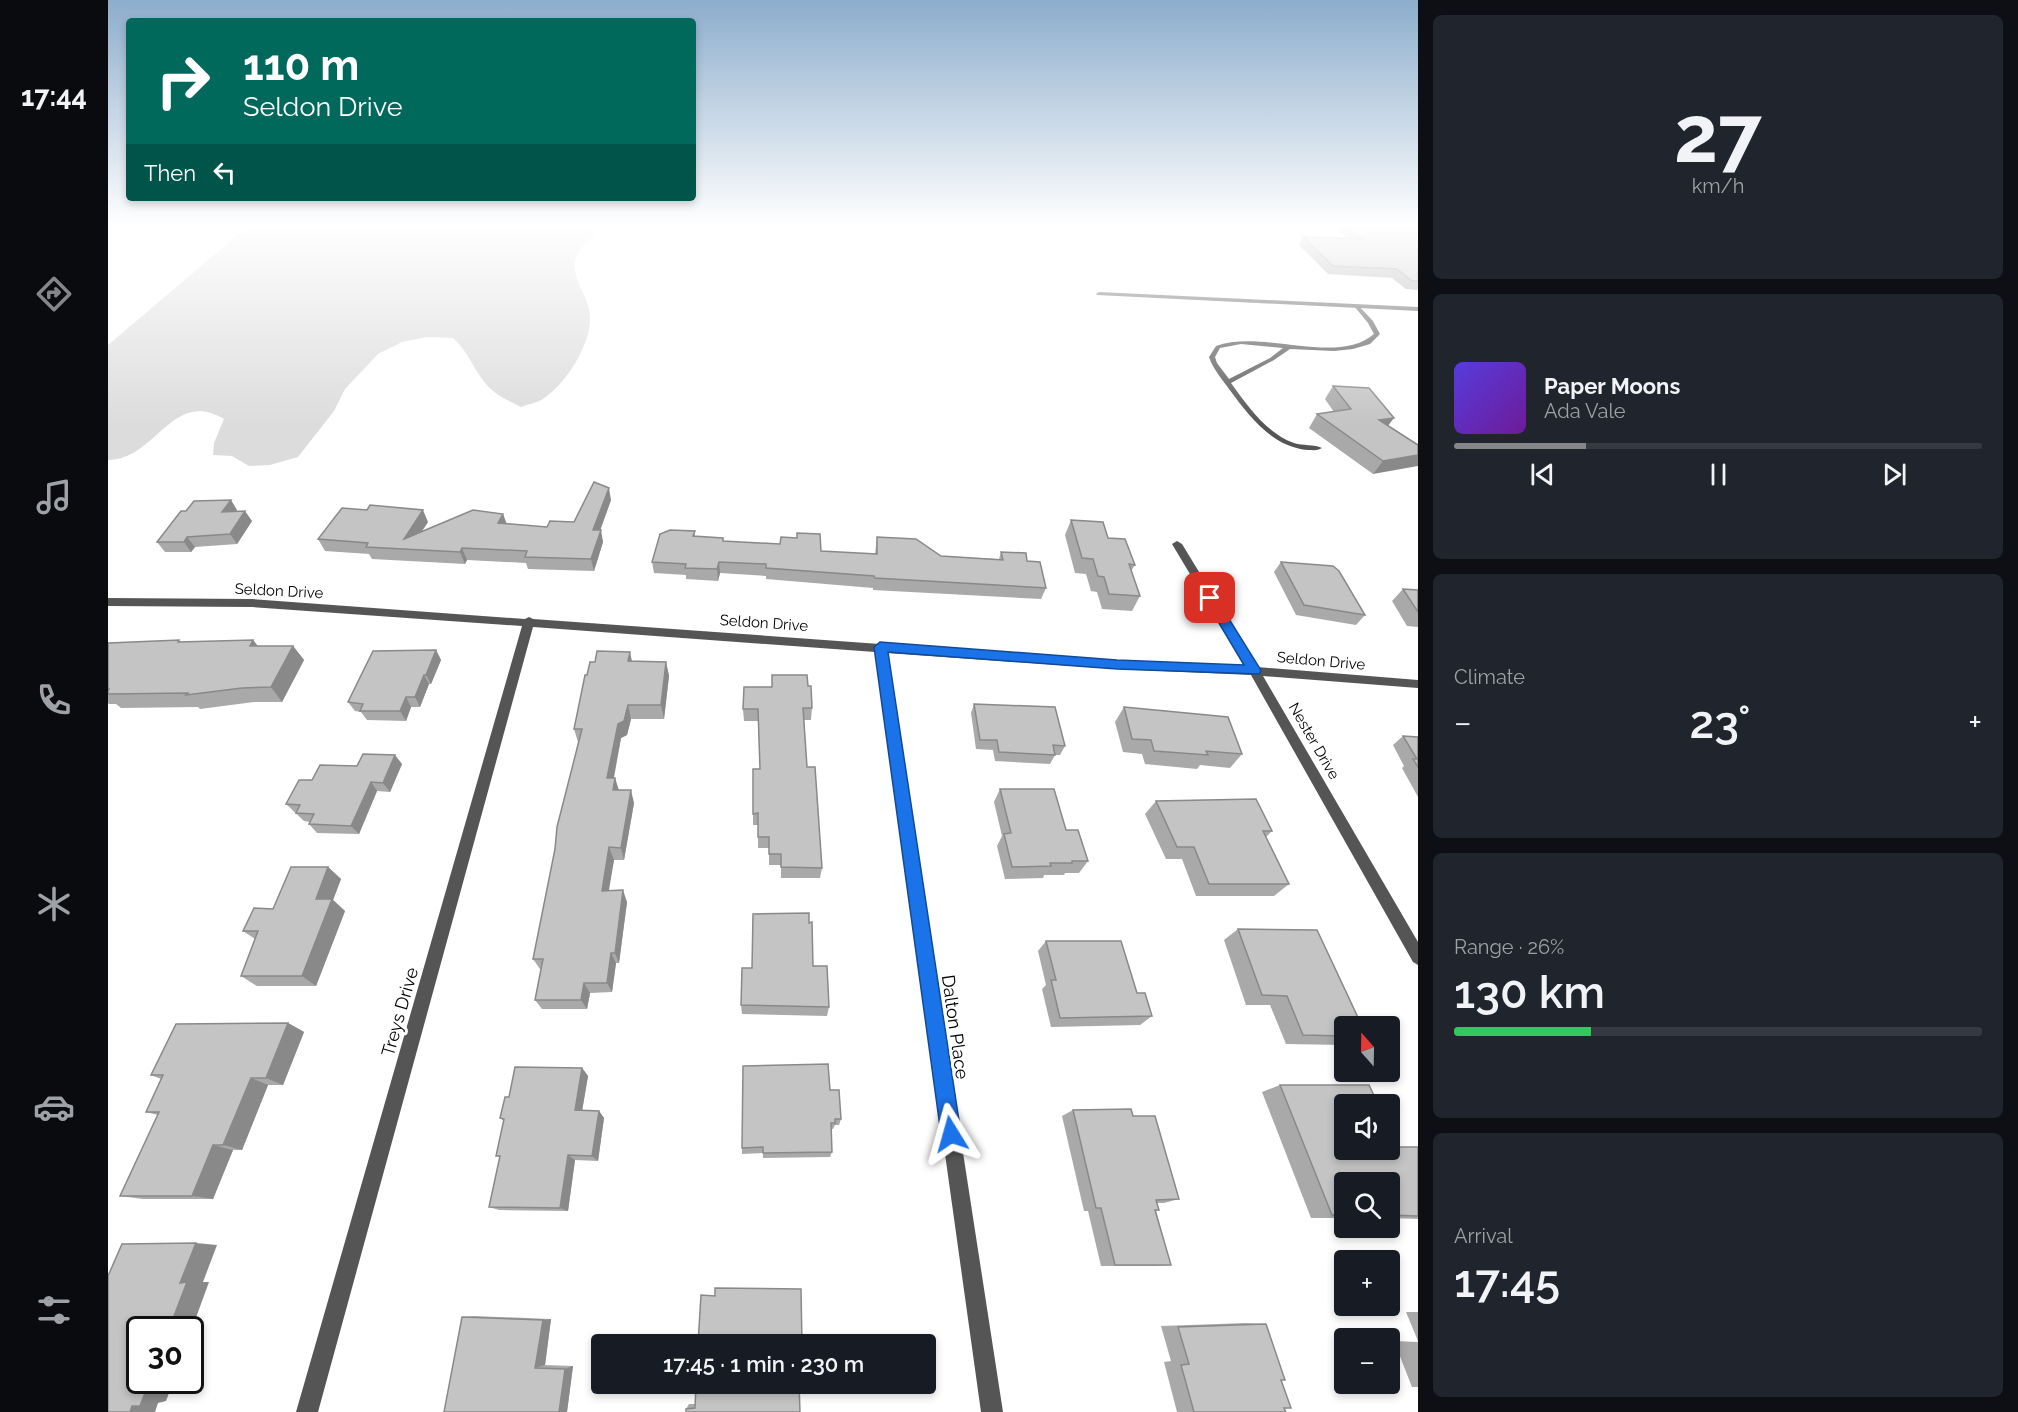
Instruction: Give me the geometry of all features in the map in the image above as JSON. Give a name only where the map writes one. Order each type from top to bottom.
[{"type":"street","points":[[1099,294],[1418,309]]},
{"type":"street","name":"Nester Drive","points":[[1177,544],[1254,671],[1418,957]]},
{"type":"street","name":"Seldon Drive","points":[[108,602],[252,603],[1418,684]]},
{"type":"street","name":"Treys Drive","points":[[307,1412],[529,621]]},
{"type":"street","name":"Dalton Place","points":[[880,647],[992,1412]]},
{"type":"lane","points":[[1318,448],[1301,447],[1281,440],[1246,405],[1214,363],[1212,357],[1218,347],[1239,342],[1288,347],[1348,348],[1375,339],[1377,334],[1375,329],[1357,306]]},
{"type":"lane","points":[[1228,382],[1272,359],[1288,347]]},
{"type":"shaded area","points":[[169,293],[583,293],[590,316],[587,338],[576,362],[560,384],[538,402],[521,407],[490,388],[453,338],[427,337],[402,342],[378,354],[345,389],[334,411],[298,457],[270,465],[249,466],[232,456],[213,455],[214,443],[224,419],[206,412],[191,412],[177,418],[139,449],[125,457],[108,460],[108,345]]},
{"type":"building","points":[[1333,386],[1369,388],[1394,418],[1379,420],[1418,445],[1418,455],[1383,461],[1317,414],[1351,409]]},
{"type":"building","points":[[594,482],[609,488],[593,530],[601,530],[591,559],[525,557],[527,551],[462,548],[460,552],[366,547],[368,543],[318,539],[342,508],[367,510],[370,505],[423,510],[404,539],[473,510],[503,514],[498,523],[547,527],[550,521],[574,522]]},
{"type":"building","points":[[231,500],[222,512],[245,511],[230,534],[187,537],[184,542],[157,542],[181,511],[186,511],[194,501]]},
{"type":"building","points":[[1071,520],[1103,522],[1108,538],[1125,539],[1135,565],[1129,564],[1140,596],[1109,594],[1104,577],[1098,576],[1093,559],[1082,558]]},
{"type":"building","points":[[670,530],[695,531],[693,536],[723,538],[723,541],[780,544],[781,537],[797,538],[797,533],[820,534],[821,551],[877,554],[877,537],[916,539],[941,556],[1003,560],[1001,552],[1026,553],[1027,561],[1040,562],[1046,588],[875,578],[874,576],[766,568],[766,564],[719,562],[717,569],[685,568],[686,564],[652,562],[660,534]]},
{"type":"building","points":[[1281,562],[1333,566],[1339,571],[1365,615],[1304,605]]},
{"type":"building","points":[[1403,589],[1418,590],[1418,612]]},
{"type":"building","points":[[179,640],[178,642],[253,640],[250,646],[293,646],[271,687],[186,695],[188,693],[108,694],[108,643]]},
{"type":"building","points":[[436,650],[415,697],[406,697],[400,711],[360,711],[363,704],[348,702],[373,651]]},
{"type":"building","points":[[597,651],[630,652],[628,661],[666,662],[661,705],[628,705],[624,721],[618,724],[607,778],[615,778],[613,790],[631,790],[621,848],[609,847],[602,891],[623,890],[615,953],[611,953],[607,983],[584,983],[581,1000],[535,1000],[543,959],[533,959],[555,849],[557,827],[582,729],[574,729],[585,675],[587,675],[590,662],[595,662]]},
{"type":"building","points":[[772,675],[807,675],[808,686],[811,686],[812,708],[803,708],[807,767],[815,767],[822,868],[781,867],[781,854],[769,854],[769,837],[758,837],[758,813],[753,814],[753,769],[760,769],[758,709],[743,709],[744,687],[772,687]]},
{"type":"building","points":[[974,704],[1055,707],[1065,746],[1053,745],[1055,755],[999,752],[997,740],[980,740]]},
{"type":"building","points":[[1124,707],[1228,717],[1242,754],[1206,751],[1208,755],[1154,751],[1151,740],[1132,739]]},
{"type":"building","points":[[1403,736],[1418,737],[1418,767],[1413,759],[1417,759]]},
{"type":"building","points":[[363,754],[395,755],[383,783],[371,782],[351,826],[309,824],[314,814],[296,813],[300,805],[286,804],[299,780],[312,780],[320,765],[357,766]]},
{"type":"building","points":[[1000,789],[1054,789],[1066,830],[1078,830],[1088,861],[1050,863],[1051,866],[1012,867],[1004,834],[1011,833]]},
{"type":"building","points":[[1256,799],[1272,831],[1263,831],[1289,884],[1209,884],[1194,847],[1177,847],[1156,801]]},
{"type":"building","points":[[291,867],[328,867],[316,899],[332,899],[302,976],[241,976],[258,931],[243,931],[254,908],[273,909]]},
{"type":"building","points":[[809,913],[809,923],[812,922],[813,966],[827,966],[829,1007],[741,1005],[742,968],[752,968],[753,914]]},
{"type":"building","points":[[1238,929],[1317,930],[1357,1016],[1334,1016],[1334,1036],[1303,1035],[1287,996],[1262,995]]},
{"type":"building","points":[[1046,941],[1121,941],[1137,993],[1145,993],[1152,1016],[1060,1018],[1051,980],[1056,980]]},
{"type":"building","points":[[288,1023],[266,1078],[251,1078],[223,1145],[213,1145],[192,1196],[120,1196],[159,1112],[146,1112],[163,1075],[151,1075],[176,1024]]},
{"type":"building","points":[[828,1064],[830,1090],[839,1090],[841,1119],[835,1119],[835,1123],[831,1123],[832,1152],[763,1153],[763,1147],[742,1148],[743,1066]]},
{"type":"building","points":[[515,1067],[582,1068],[575,1110],[599,1111],[592,1156],[568,1155],[560,1208],[489,1207],[500,1156],[496,1156],[504,1119],[500,1118],[505,1097],[509,1097]]},
{"type":"building","points":[[1280,1085],[1369,1085],[1373,1094],[1334,1094],[1334,1160],[1400,1160],[1400,1147],[1418,1147],[1418,1216],[1400,1215],[1400,1172],[1334,1172],[1334,1215],[1332,1215]]},
{"type":"building","points":[[1131,1109],[1133,1116],[1155,1116],[1179,1199],[1156,1200],[1159,1210],[1155,1210],[1171,1265],[1115,1265],[1101,1208],[1096,1208],[1073,1110]]},
{"type":"building","points":[[196,1243],[180,1283],[187,1282],[174,1316],[126,1316],[126,1394],[145,1394],[140,1406],[132,1406],[130,1412],[108,1412],[108,1276],[122,1244]]},
{"type":"building","points":[[715,1288],[801,1289],[802,1334],[699,1334],[701,1295],[715,1296]]},
{"type":"building","points":[[462,1317],[543,1320],[535,1368],[565,1369],[559,1412],[444,1412]]},
{"type":"building","points":[[1266,1324],[1285,1380],[1281,1380],[1291,1408],[1284,1408],[1286,1412],[1194,1412],[1181,1365],[1189,1364],[1178,1327]]},
{"type":"building","points":[[696,1394],[799,1394],[800,1412],[686,1412],[686,1409],[695,1408]]},
{"type":"route","points":[[951,1134],[880,647],[1254,671],[1210,598]]}]
